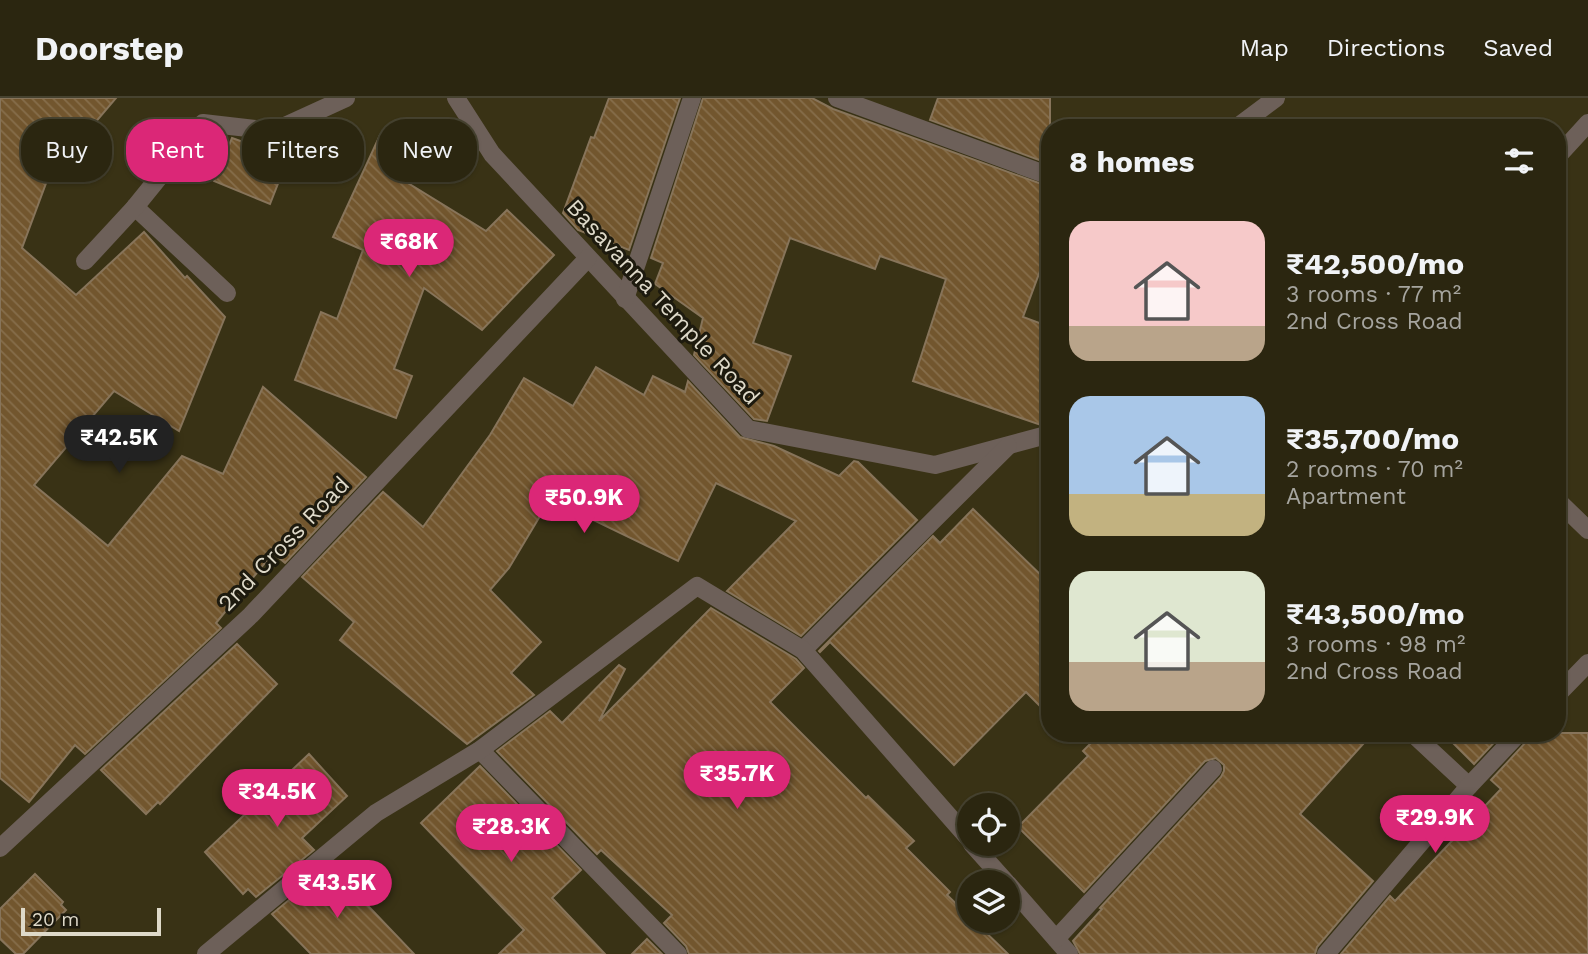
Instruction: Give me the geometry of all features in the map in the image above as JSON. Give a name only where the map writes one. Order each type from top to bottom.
[{"type":"street","points":[[85,261],[135,207],[203,123],[274,131],[346,98]]},
{"type":"street","name":"Basavanna Temple Road","points":[[456,98],[492,154],[748,429],[935,465],[1041,437]]},
{"type":"street","points":[[625,299],[692,98]]},
{"type":"street","points":[[837,98],[1041,173]]},
{"type":"street","points":[[1248,119],[1276,98]]},
{"type":"street","points":[[1566,147],[1588,123]]},
{"type":"street","points":[[135,207],[227,293]]},
{"type":"street","name":"2nd Cross Road","points":[[0,848],[251,615],[588,258]]},
{"type":"street","points":[[803,650],[1008,446]]},
{"type":"street","points":[[1566,509],[1588,530]]},
{"type":"street","points":[[206,954],[376,813],[480,750],[697,586],[803,650],[957,826]]},
{"type":"street","points":[[1566,686],[1588,663]]},
{"type":"street","points":[[1422,742],[1469,786]]},
{"type":"street","points":[[1326,954],[1469,786],[1511,742]]},
{"type":"street","points":[[480,750],[678,954]]},
{"type":"street","points":[[1056,939],[1213,769]]},
{"type":"street","points":[[983,856],[996,870]]},
{"type":"street","points":[[1020,898],[1069,954]]},
{"type":"building","points":[[0,98],[116,98],[98,119],[21,119],[21,182],[47,182],[22,248],[76,295],[144,232],[225,317],[179,431],[114,391],[34,485],[108,546],[182,456],[223,474],[263,387],[366,477],[285,563],[273,553],[216,623],[221,628],[85,754],[75,745],[29,802],[0,778]]},
{"type":"building","points":[[609,98],[680,98],[629,250],[578,230],[563,213],[591,137],[594,138]]},
{"type":"building","points":[[703,98],[812,98],[833,109],[1041,184],[1041,268],[1023,317],[1041,324],[1041,425],[913,381],[946,279],[880,256],[875,269],[790,238],[753,343],[791,356],[767,421],[754,419],[694,355],[703,318],[655,284],[663,263],[651,258]]},
{"type":"building","points":[[938,98],[1050,98],[1050,119],[1041,119],[1041,161],[930,120]]},
{"type":"building","points":[[232,138],[242,142],[242,182],[279,182],[270,204],[216,182],[228,182],[228,148]]},
{"type":"building","points":[[378,139],[378,182],[408,182],[486,231],[507,210],[554,255],[482,330],[424,288],[394,369],[412,376],[396,418],[295,380],[321,312],[337,319],[363,250],[333,237],[358,182],[364,182],[364,170]]},
{"type":"building","points":[[596,367],[644,395],[653,376],[685,392],[688,381],[740,437],[774,446],[839,476],[854,461],[858,462],[917,520],[801,636],[727,591],[796,521],[716,483],[678,561],[552,500],[549,501],[509,568],[490,590],[541,642],[511,673],[534,695],[467,744],[340,640],[354,622],[302,577],[383,492],[423,527],[490,435],[524,378],[573,406]]},
{"type":"building","points":[[973,509],[1041,575],[1041,707],[1026,692],[954,765],[830,642],[819,651],[933,536],[940,543]]},
{"type":"building","points":[[711,608],[796,659],[804,668],[770,702],[866,798],[868,796],[914,841],[906,848],[950,892],[947,895],[957,905],[957,933],[986,933],[1008,954],[689,954],[686,946],[664,923],[672,915],[601,850],[597,854],[497,751],[550,711],[562,723],[619,665],[625,669],[599,721]]},
{"type":"building","points":[[237,644],[277,684],[160,804],[158,802],[146,814],[101,770]]},
{"type":"building","points":[[1566,733],[1588,733],[1588,954],[1341,954],[1390,896],[1395,901],[1501,789],[1491,780],[1526,742],[1566,742]]},
{"type":"building","points":[[1092,742],[1365,742],[1300,814],[1373,881],[1317,947],[1315,954],[1080,954],[1073,941],[1224,771],[1224,765],[1216,758],[1205,761],[1084,892],[1020,829],[1020,825],[1088,756],[1083,751]]},
{"type":"building","points":[[1452,742],[1495,742],[1474,764]]},
{"type":"building","points":[[309,754],[347,796],[302,838],[314,850],[256,897],[248,889],[243,894],[205,852]]},
{"type":"building","points":[[480,766],[581,870],[552,898],[605,954],[499,954],[524,930],[421,823]]},
{"type":"building","points":[[330,866],[414,954],[311,954],[272,914]]},
{"type":"building","points":[[35,874],[63,902],[61,905],[66,910],[23,954],[16,954],[0,939],[0,909]]},
{"type":"building","points":[[647,939],[662,954],[632,954]]}]
